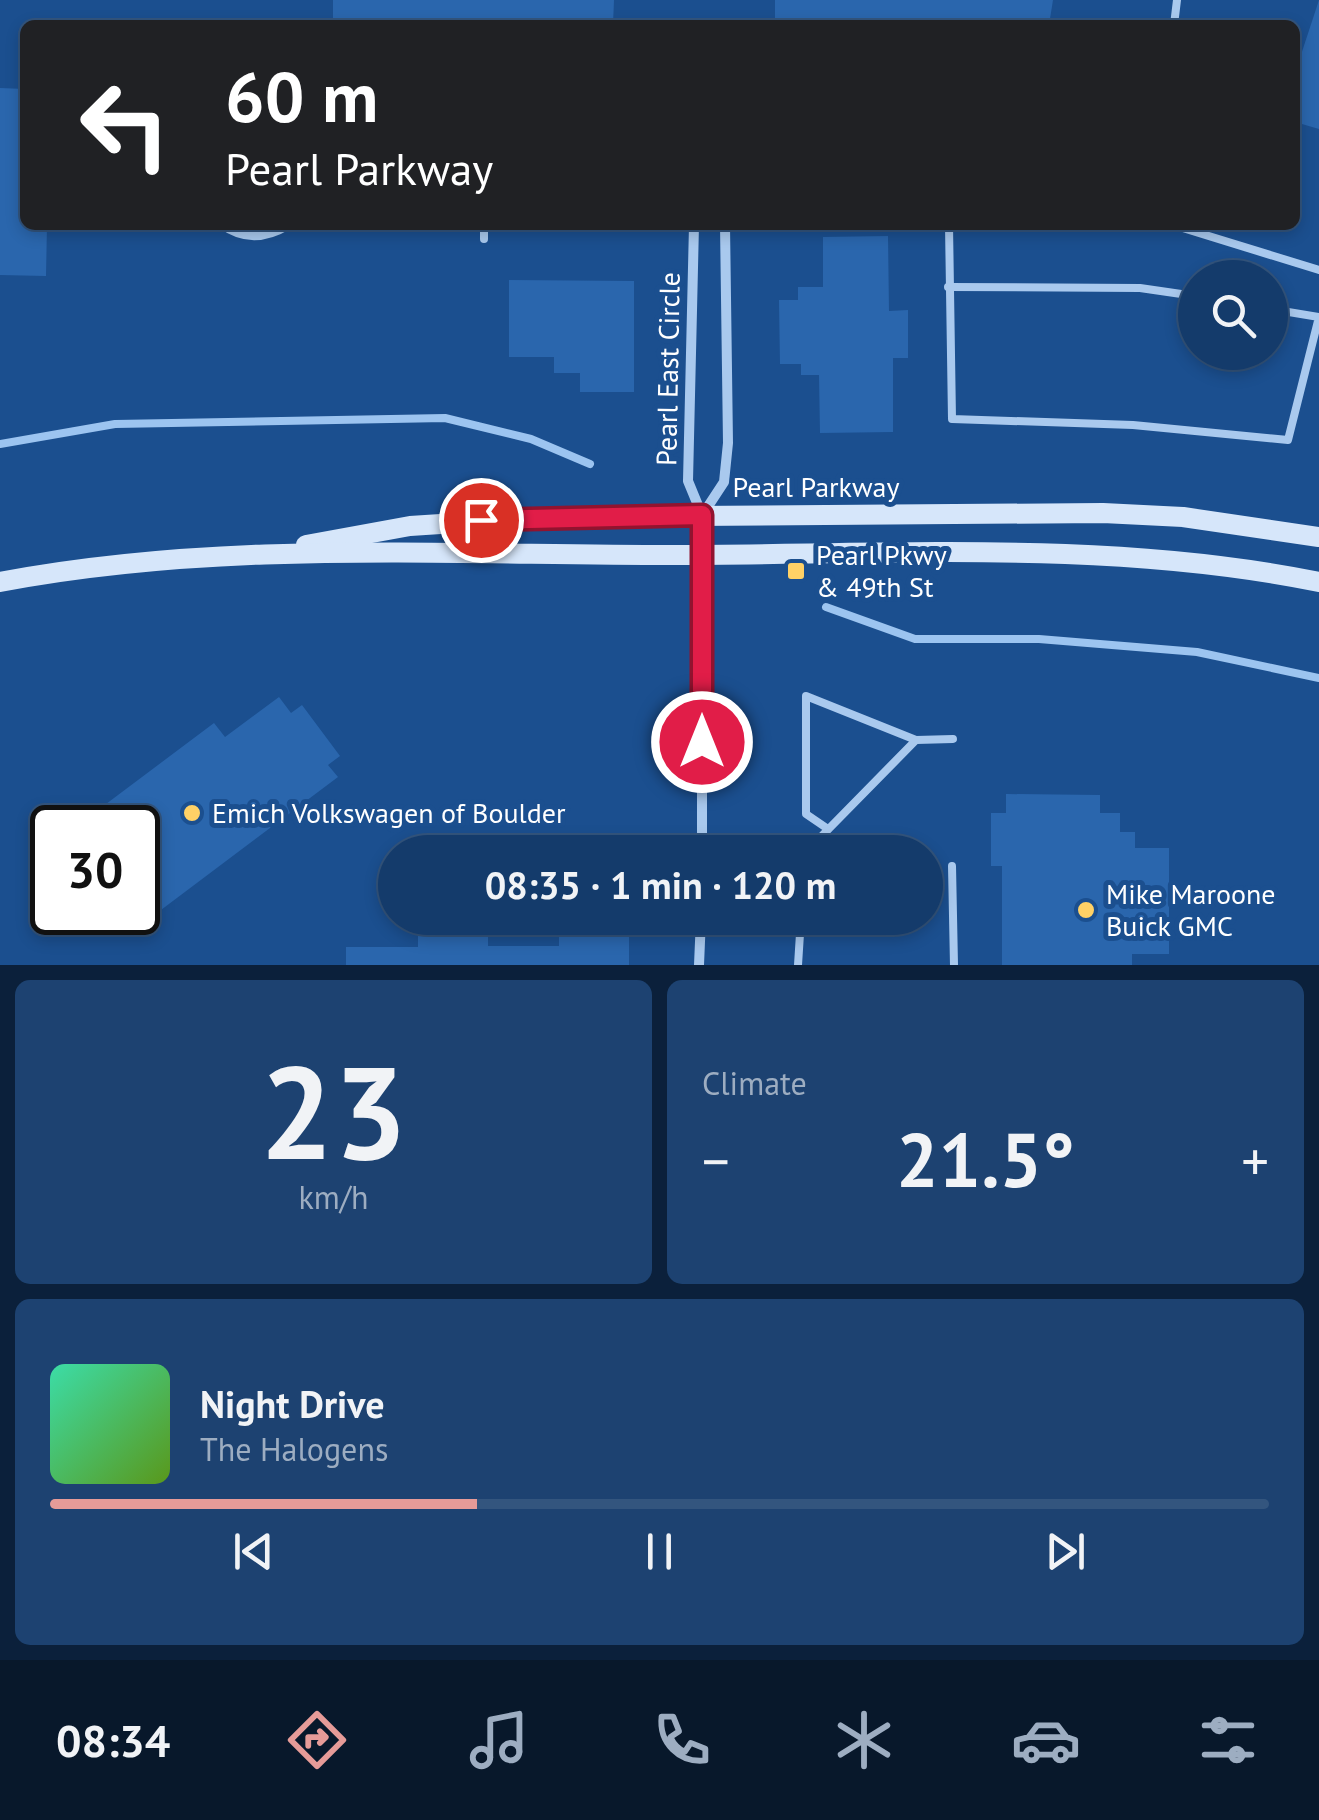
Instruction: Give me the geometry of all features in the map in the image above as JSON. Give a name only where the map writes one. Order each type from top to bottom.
[{"type":"main road","name":"Pearl Parkway","points":[[254,554],[448,522],[702,515],[1103,513],[1183,517],[1319,537]]},
{"type":"main road","name":"Pearl Parkway","points":[[0,582],[107,564],[254,554],[1098,556],[1224,565],[1319,582]]},
{"type":"street","name":"Pearl East Circle","points":[[694,230],[688,481],[702,515]]},
{"type":"street","points":[[702,835],[702,515],[724,482],[726,462],[726,230]]},
{"type":"street","points":[[699,965],[700,935]]},
{"type":"lane","points":[[231,230],[242,236],[258,237],[276,230]]},
{"type":"lane","points":[[484,230],[484,240]]},
{"type":"lane","points":[[949,230],[952,419],[1132,426],[1288,440],[1319,317],[1288,312]]},
{"type":"lane","points":[[1189,230],[1319,270]]},
{"type":"lane","points":[[948,287],[1140,288],[1178,294]]},
{"type":"lane","points":[[828,830],[806,814],[806,696],[916,740],[952,739]]},
{"type":"lane","points":[[823,835],[916,740]]},
{"type":"lane","points":[[952,866],[954,965]]},
{"type":"lane","points":[[798,965],[800,935]]},
{"type":"building","points":[[333,0],[614,0],[613,20],[333,20]]},
{"type":"building","points":[[775,0],[1053,0],[1050,20],[775,20]]},
{"type":"building","points":[[1319,0],[1319,129],[1300,123],[1300,58]]},
{"type":"building","points":[[0,88],[20,89],[20,230],[47,230],[46,276],[0,275]]},
{"type":"building","points":[[888,236],[889,311],[908,310],[908,358],[893,358],[893,432],[820,433],[819,375],[801,375],[801,364],[780,364],[779,300],[798,300],[798,287],[823,287],[823,237]]},
{"type":"building","points":[[509,280],[634,281],[634,392],[580,392],[580,373],[554,373],[554,357],[509,357]]},
{"type":"building","name":"Emich Volkswagen of Boulder","points":[[279,697],[291,713],[302,705],[340,756],[328,765],[338,777],[160,911],[160,805],[105,805],[214,723],[225,737]]},
{"type":"building","name":"Mike Maroone Buick GMC","points":[[1006,794],[1100,795],[1100,813],[1120,813],[1120,832],[1135,832],[1135,848],[1169,848],[1169,954],[1132,954],[1132,965],[1002,965],[1002,866],[991,866],[991,813],[1006,813]]},
{"type":"building","points":[[418,935],[488,935],[488,946],[559,946],[559,935],[629,935],[629,965],[346,965],[346,947],[418,947]]},
{"type":"waterway","points":[[0,444],[115,424],[445,418],[531,439],[590,464]]},
{"type":"waterway","points":[[826,607],[915,639],[1039,639],[1197,652],[1319,678]]},
{"type":"place","name":"Pearl Pkwy & 49th St","points":[[796,571]]},
{"type":"place","name":"Emich Volkswagen of Boulder","points":[[192,813]]},
{"type":"place","name":"Mike Maroone Buick GMC","points":[[1086,910]]},
{"type":"route","points":[[481,520],[702,515],[702,742]]}]
